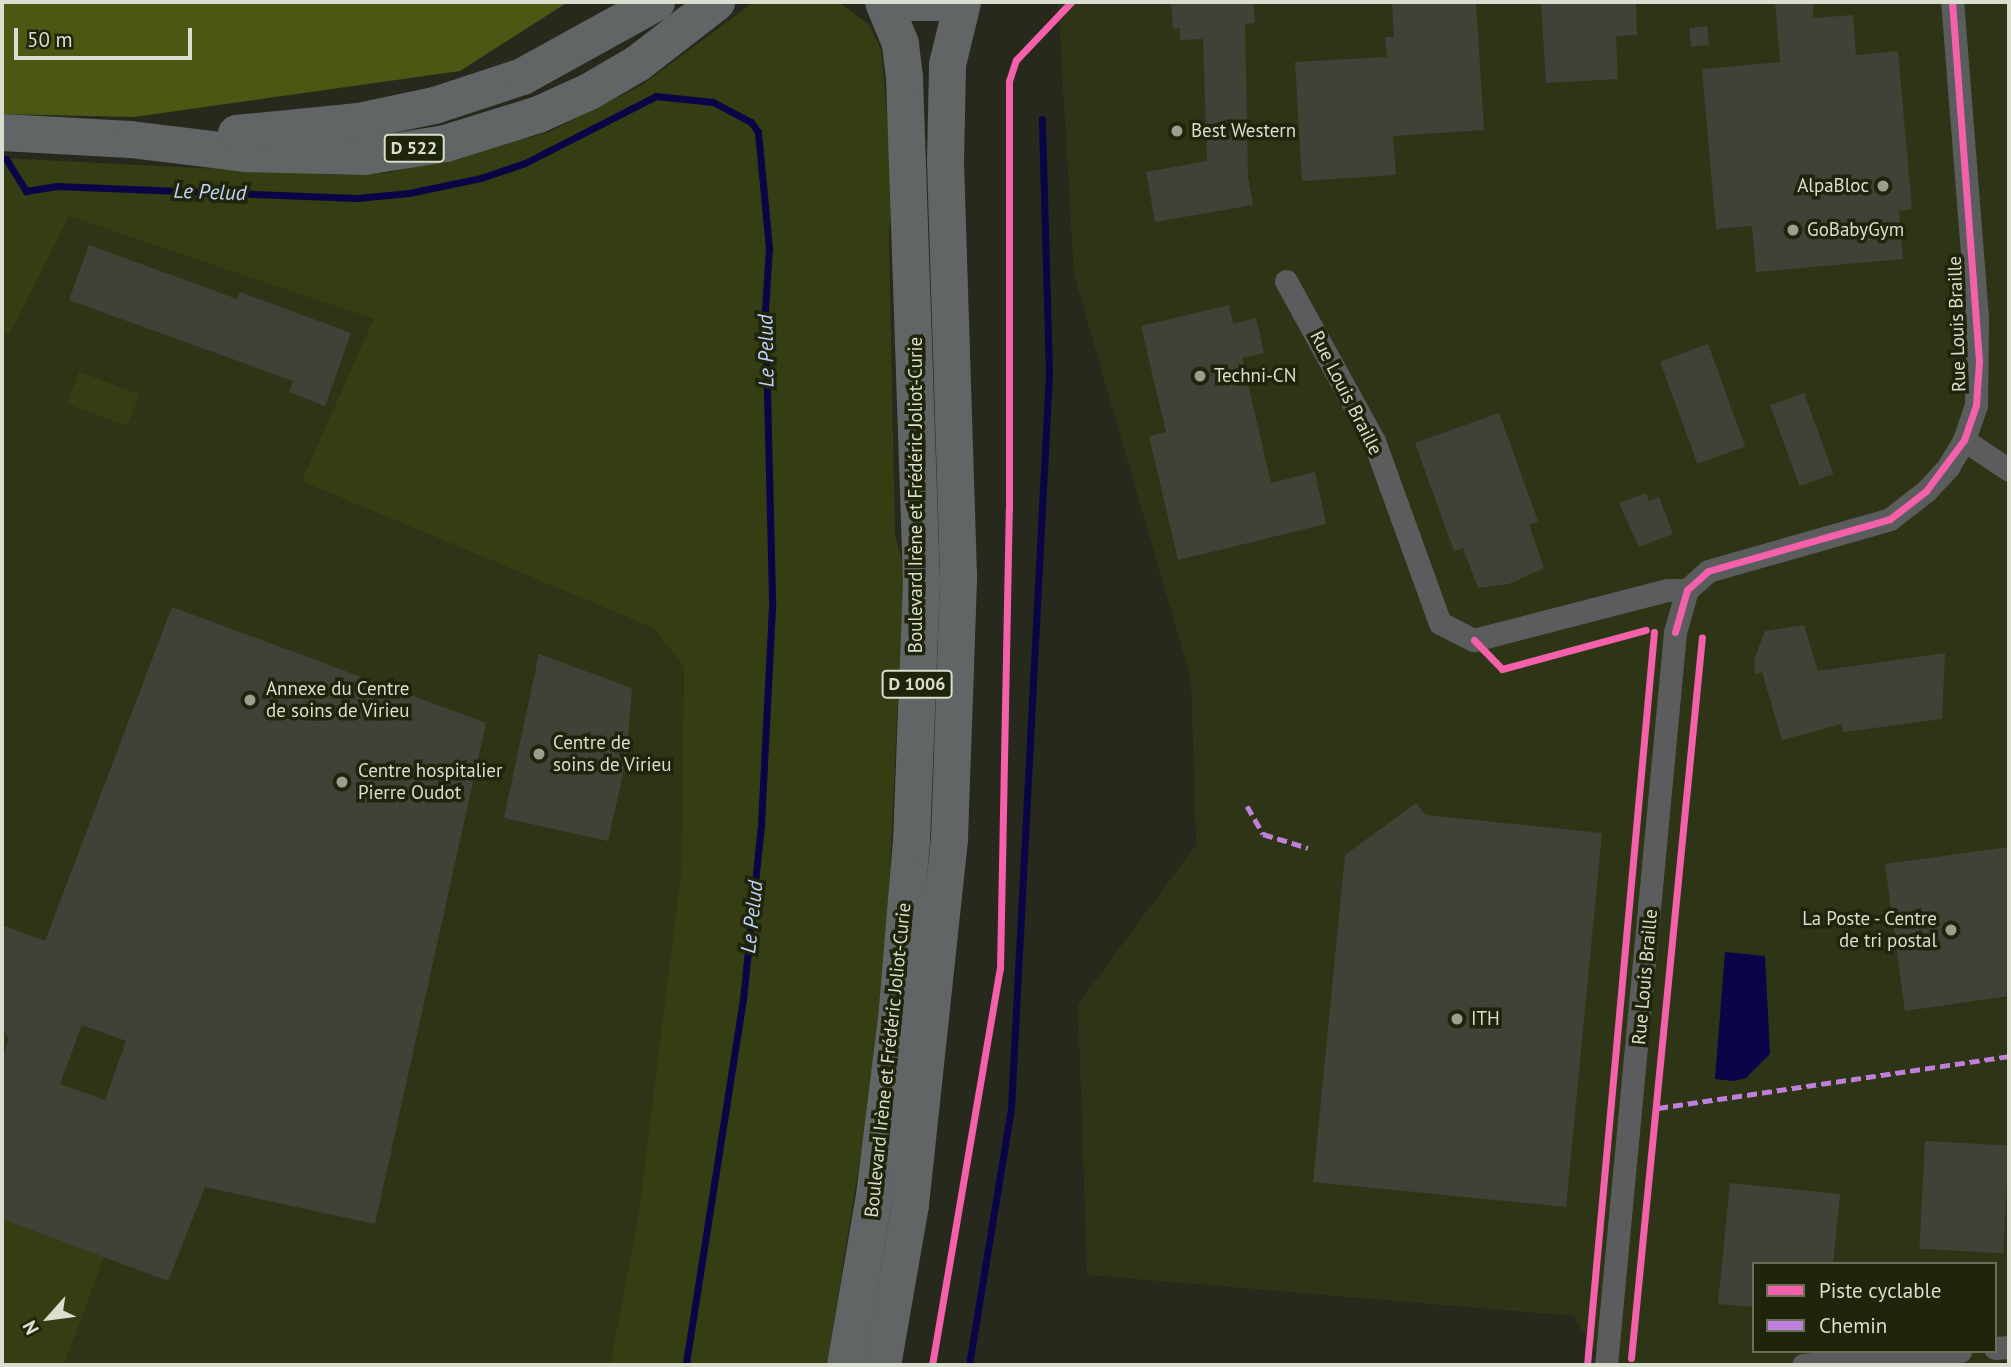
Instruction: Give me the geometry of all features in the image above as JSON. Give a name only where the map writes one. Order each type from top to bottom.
[{"type":"main road","name":"D 522","points":[[130,139],[358,121],[434,105],[522,76],[656,2]]},
{"type":"main road","name":"D 522","points":[[2,132],[130,139],[246,153],[364,156],[445,143],[538,114],[589,91],[637,63],[716,2]]},
{"type":"main road","name":"Boulevard Irène et Frédéric Joliot-Curie","points":[[845,1365],[874,1195],[896,1019],[911,841],[921,580],[904,77],[900,44],[883,2]]},
{"type":"main road","points":[[895,2],[940,2]]},
{"type":"main road","name":"Boulevard Irène et Frédéric Joliot-Curie","points":[[882,1365],[910,1204],[949,838],[958,575],[945,161],[947,64],[962,2]]},
{"type":"street","name":"Rue Louis Braille","points":[[1606,1365],[1675,632],[1687,590],[1709,571],[1890,519],[1926,491],[1964,440],[1976,405],[1979,361],[1952,2]]},
{"type":"street","name":"Rue Louis Braille","points":[[1286,281],[1374,441],[1440,623],[1474,640],[1667,590],[1687,590]]},
{"type":"street","points":[[1964,440],[2009,470]]},
{"type":"street","points":[[1803,1365],[1938,1353]]},
{"type":"shaded area","points":[[754,2],[839,2],[869,25],[881,49],[893,181],[889,234],[895,535],[904,568],[887,936],[868,1109],[827,1365],[610,1365],[638,1218],[681,871],[684,666],[654,628],[302,481],[374,319],[69,216],[9,335],[2,333],[2,158],[336,175],[388,173],[547,133],[642,85]]},
{"type":"shaded area","points":[[1058,2],[2009,2],[2009,1365],[1606,1365],[1573,1316],[1087,1275],[1078,1004],[1196,845],[1191,680],[1074,275]]},
{"type":"shaded area","name":"Centre hospitalier Pierre Oudot","points":[[2,181],[490,181],[684,666],[681,871],[638,1218],[610,1365],[2,1365]]},
{"type":"shaded area","points":[[79,372],[139,394],[128,426],[67,404]]},
{"type":"shaded area","points":[[1725,952],[1765,956],[1770,1054],[1746,1078],[1734,1081],[1715,1079]]},
{"type":"shaded area","points":[[2,1219],[104,1257],[64,1365],[2,1365]]},
{"type":"green space","points":[[2,2],[568,2],[460,71],[134,117],[2,114]]},
{"type":"building","points":[[1171,2],[1253,2],[1255,23],[1245,24],[1248,177],[1253,205],[1155,222],[1146,172],[1207,161],[1203,39],[1180,40],[1180,28],[1173,29]]},
{"type":"building","points":[[1392,2],[1476,2],[1484,130],[1393,136],[1396,175],[1302,181],[1295,62],[1387,57],[1385,37],[1394,37]]},
{"type":"building","points":[[1541,2],[1636,2],[1637,35],[1616,36],[1618,79],[1546,83]]},
{"type":"building","points":[[1775,2],[1813,2],[1813,18],[1853,15],[1856,55],[1898,51],[1912,209],[1899,211],[1903,259],[1756,272],[1752,226],[1716,229],[1702,69],[1780,62]]},
{"type":"building","points":[[1707,26],[1709,45],[1691,47],[1689,28]]},
{"type":"building","points":[[89,245],[237,299],[240,292],[351,333],[325,406],[289,392],[293,381],[69,300]]},
{"type":"building","points":[[1229,305],[1233,324],[1256,318],[1264,353],[1242,358],[1271,483],[1315,472],[1326,524],[1178,560],[1149,436],[1166,432],[1141,326]]},
{"type":"building","points":[[1708,344],[1745,446],[1697,464],[1660,361]]},
{"type":"building","points":[[1804,393],[1833,474],[1800,486],[1770,405]]},
{"type":"building","points":[[1499,413],[1538,521],[1529,525],[1544,568],[1509,584],[1478,588],[1463,548],[1454,551],[1415,443]]},
{"type":"building","points":[[1646,493],[1649,501],[1659,497],[1673,534],[1639,547],[1619,503]]},
{"type":"building","points":[[172,607],[486,723],[375,1224],[205,1187],[168,1281],[2,1219],[2,1059],[9,1039],[2,1028],[2,925],[45,941]],"holes":[[[82,1025],[126,1041],[105,1100],[60,1084]]]},
{"type":"building","points":[[1804,625],[1818,671],[1945,653],[1942,719],[1844,732],[1841,724],[1782,740],[1762,672],[1755,674],[1754,660],[1765,631]]},
{"type":"building","name":"Centre de soins de Virieu","points":[[539,654],[632,688],[626,761],[608,841],[504,818]]},
{"type":"building","name":"ITH","points":[[1416,803],[1426,815],[1602,833],[1566,1207],[1313,1182],[1345,855]]},
{"type":"building","name":"La Poste - Centre de tri postal","points":[[2009,847],[2009,996],[1905,1011],[1885,864]]},
{"type":"building","points":[[1925,1141],[2009,1145],[2003,1253],[1919,1249]]},
{"type":"building","points":[[1730,1183],[1840,1194],[1833,1262],[1752,1262],[1752,1307],[1718,1304]]},
{"type":"waterway","name":"Le Pelud","points":[[6,159],[26,191],[56,186],[357,198],[409,193],[481,178],[525,163],[656,96],[713,102],[751,122],[758,132],[769,248],[765,310],[772,607],[761,825],[743,999],[686,1365]]},
{"type":"waterway","name":"Le Pelud","points":[[969,1365],[1011,1108],[1049,374],[1042,119]]},
{"type":"marked path","points":[[1247,806],[1263,834],[1308,848]]},
{"type":"marked path","points":[[1658,1108],[2009,1056]]},
{"type":"cycle path","points":[[932,1365],[1000,969],[1009,509],[1009,81],[1016,60],[1071,2]]},
{"type":"cycle path","points":[[1675,632],[1687,590],[1708,571],[1890,519],[1926,491],[1964,440],[1976,405],[1979,361],[1952,2]]},
{"type":"cycle path","points":[[1474,640],[1502,669],[1646,630]]},
{"type":"cycle path","points":[[1587,1365],[1654,632]]},
{"type":"cycle path","points":[[1631,1358],[1702,637]]},
{"type":"place","name":"Best Western","points":[[1177,131]]},
{"type":"place","name":"AlpaBloc","points":[[1883,186]]},
{"type":"place","name":"GoBabyGym","points":[[1793,230]]},
{"type":"place","name":"Techni-CN","points":[[1200,376]]},
{"type":"place","name":"Annexe du Centre de soins de Virieu","points":[[250,700]]},
{"type":"place","name":"Centre de soins de Virieu","points":[[539,754]]},
{"type":"place","name":"Centre hospitalier Pierre Oudot","points":[[342,782]]},
{"type":"place","name":"La Poste - Centre de tri postal","points":[[1951,930]]},
{"type":"place","name":"ITH","points":[[1457,1019]]}]
